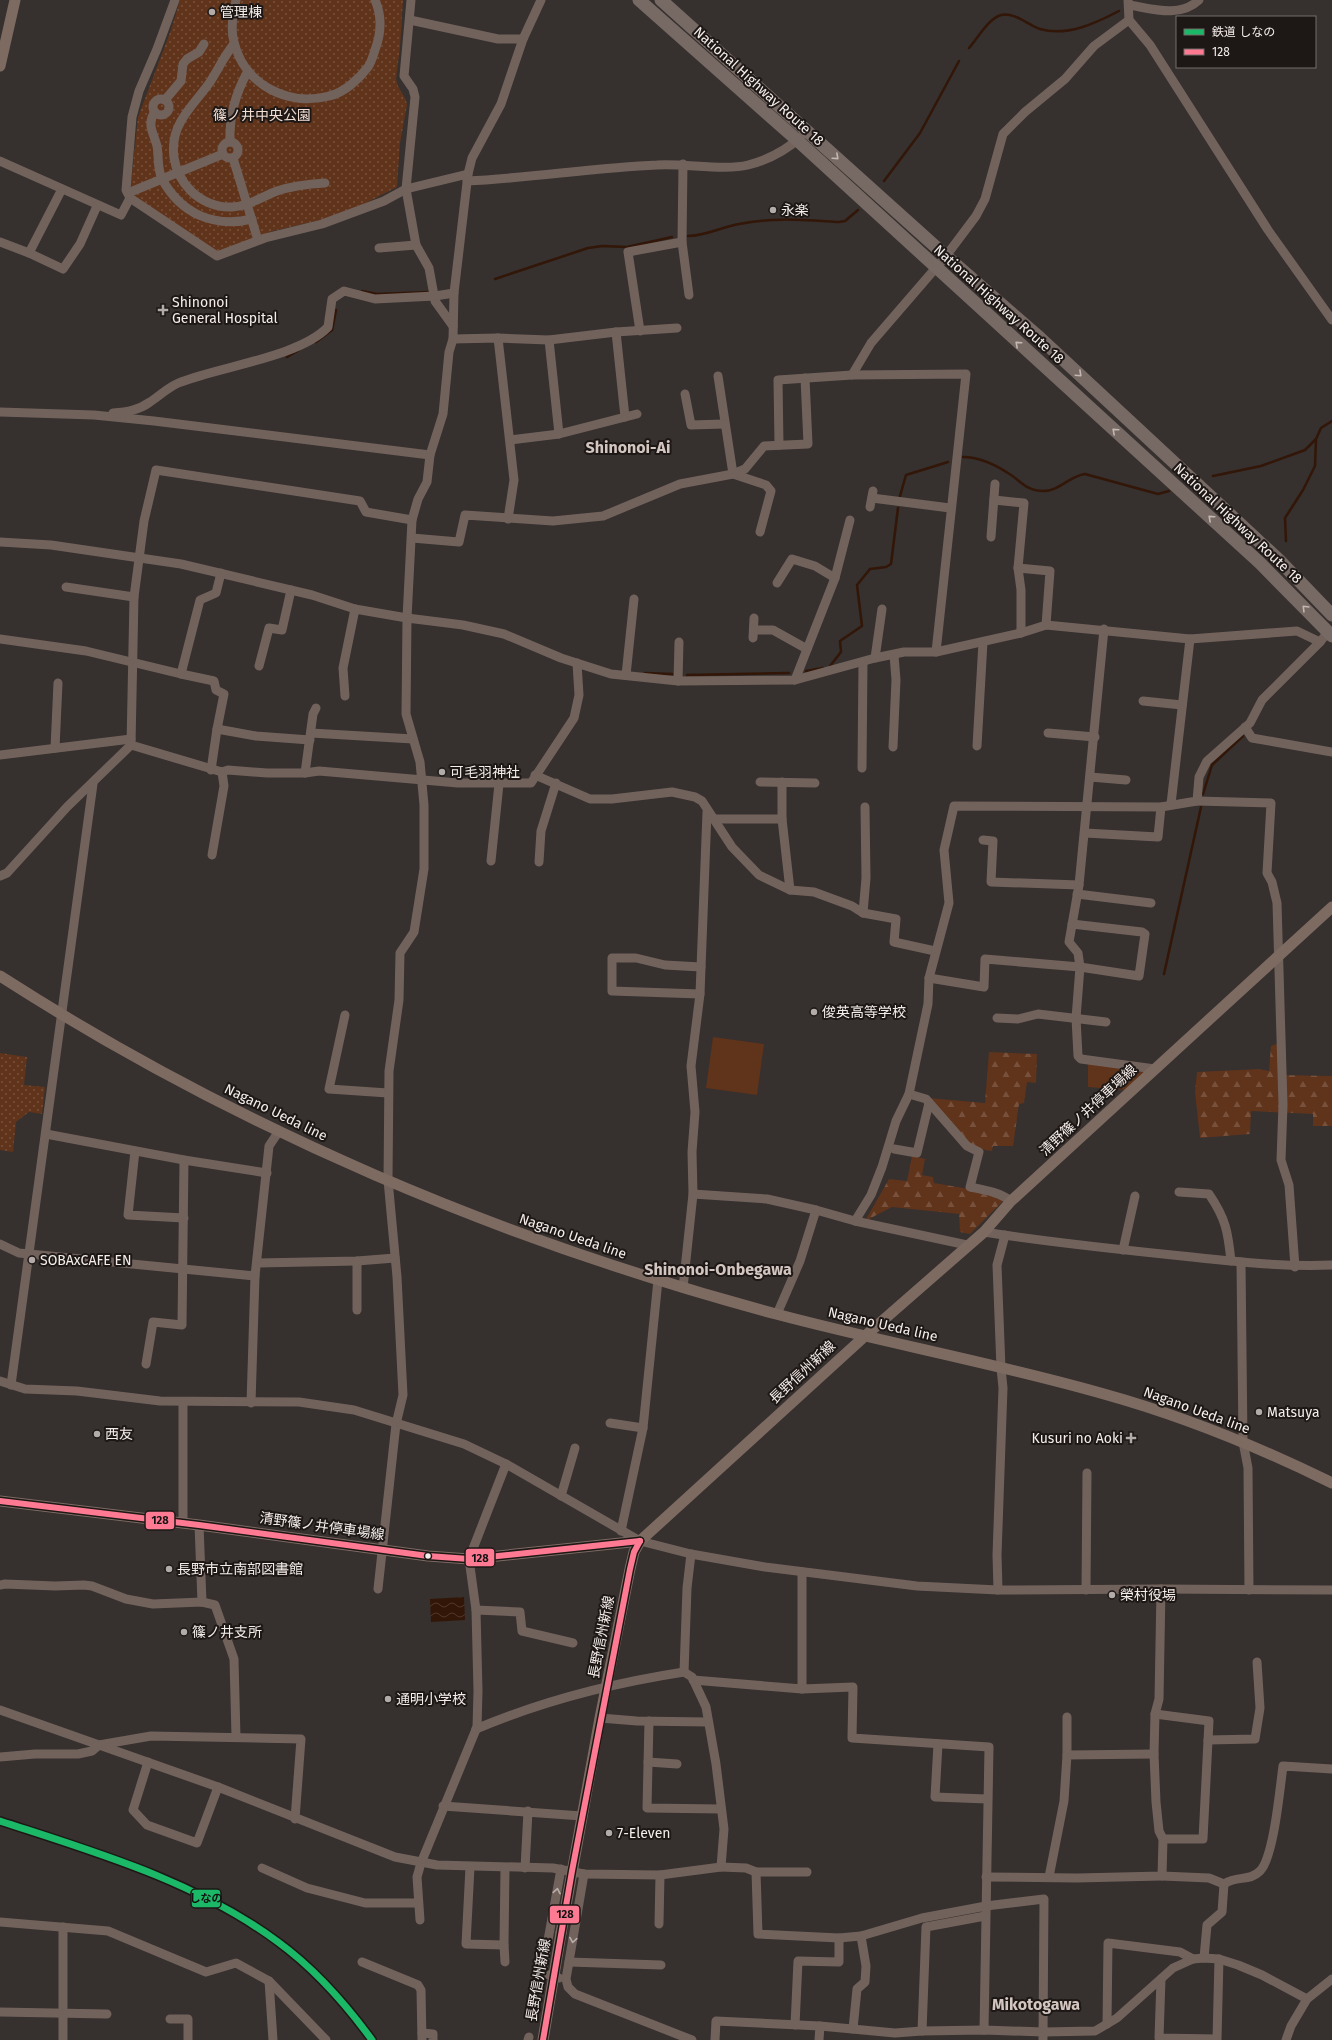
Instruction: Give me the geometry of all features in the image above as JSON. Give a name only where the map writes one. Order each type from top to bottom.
[{"type":"highway","name":"National Highway Route 18","points":[[639,0],[797,140],[935,268],[1260,563],[1327,637]]},
{"type":"highway","name":"National Highway Route 18","points":[[661,0],[946,256],[1040,338],[1279,560],[1332,615]]},
{"type":"main road","points":[[0,66],[15,0]]},
{"type":"main road","name":"清野篠ノ井停車場線","points":[[865,1336],[967,1245],[984,1232],[1011,1201],[1332,907]]},
{"type":"main road","name":"Nagano Ueda line","points":[[0,976],[62,1014],[166,1074],[279,1131],[388,1180],[514,1231],[683,1288],[777,1314],[1067,1384],[1138,1404],[1243,1442],[1332,1483]]},
{"type":"main road","name":"長野信州新線","points":[[542,2040],[561,1934],[566,1870],[582,1816],[600,1718],[634,1552],[640,1541],[865,1336]]},
{"type":"main road","name":"清野篠ノ井停車場線","points":[[0,1501],[199,1525],[428,1556],[469,1559],[640,1541]]},
{"type":"street","points":[[175,0],[157,49],[139,91],[132,118],[126,190],[129,195],[217,256],[282,233],[322,224],[384,201],[406,189],[467,178],[524,178],[614,167],[683,164],[746,166],[766,160],[782,152],[808,132]]},
{"type":"street","points":[[236,0],[232,17],[234,44],[243,66],[260,84],[283,96],[308,99],[330,96],[350,86],[369,66],[379,39],[380,11],[375,0]]},
{"type":"street","points":[[411,0],[404,76],[413,89],[415,97],[406,189],[416,245],[429,268],[436,296],[435,301],[453,326]]},
{"type":"street","points":[[378,1589],[396,1424],[403,1395],[401,1334],[388,1180],[388,1093],[399,1000],[400,953],[414,932],[424,869],[422,781],[420,762],[406,714],[407,618],[412,520],[418,499],[427,482],[430,455],[443,414],[449,352],[453,339],[454,293],[467,178],[472,158],[501,104],[523,39],[541,0]]},
{"type":"street","points":[[1198,0],[1183,10],[1168,12],[1129,3],[1129,20],[1150,45],[1268,230],[1332,320]]},
{"type":"street","points":[[410,20],[498,39],[523,39]]},
{"type":"street","points":[[852,375],[872,343],[946,256],[976,216],[985,199],[1003,134],[1025,112],[1065,79],[1094,46],[1129,20]]},
{"type":"street","points":[[204,44],[199,52],[187,59],[184,64],[181,81],[165,100],[161,99],[154,103],[153,106],[155,112],[150,126],[152,136],[156,144],[158,167],[162,179],[177,199],[193,213],[217,221],[242,222],[252,219]]},
{"type":"street","points":[[234,44],[222,58],[211,81],[182,120],[177,131],[173,156],[178,172],[190,190],[206,202],[230,207],[248,205],[277,192],[293,187],[325,183]]},
{"type":"street","points":[[230,142],[232,112],[235,97],[248,71]]},
{"type":"street","points":[[230,142],[223,146],[223,154],[227,158],[232,158]]},
{"type":"street","points":[[230,142],[234,143],[238,151],[232,158]]},
{"type":"street","points":[[0,161],[97,206],[121,215],[129,195],[178,172],[223,154]]},
{"type":"street","points":[[232,158],[257,237]]},
{"type":"street","points":[[683,164],[682,242],[688,295]]},
{"type":"street","points":[[29,253],[62,189]]},
{"type":"street","points":[[0,242],[29,253],[63,269],[80,244],[97,206]]},
{"type":"street","points":[[640,331],[628,252],[682,242]]},
{"type":"street","points":[[379,248],[416,245]]},
{"type":"street","points":[[94,415],[133,411],[150,402],[163,391],[179,382],[301,345],[328,327],[332,299],[344,291],[375,299],[436,296],[454,293]]},
{"type":"street","points":[[453,339],[498,338],[549,340],[616,332],[677,328]]},
{"type":"street","points":[[616,332],[625,417]]},
{"type":"street","points":[[498,338],[514,480],[508,519]]},
{"type":"street","points":[[549,340],[560,434]]},
{"type":"street","points":[[779,445],[778,380],[852,375],[966,374],[950,508],[936,652]]},
{"type":"street","points":[[718,376],[724,424],[733,474]]},
{"type":"street","points":[[412,538],[459,542],[465,515],[553,521],[604,516],[680,484],[733,474],[745,469],[764,446],[808,444],[805,378]]},
{"type":"street","points":[[685,394],[691,425],[724,424]]},
{"type":"street","points":[[0,412],[94,415],[430,455]]},
{"type":"street","points":[[510,440],[560,434],[637,414]]},
{"type":"street","points":[[0,876],[7,873],[67,807],[93,784],[131,742],[134,661],[134,597],[144,521],[156,470],[360,501],[366,512],[412,520]]},
{"type":"street","points":[[733,474],[766,485],[771,491],[760,532]]},
{"type":"street","points":[[991,537],[995,484]]},
{"type":"street","points":[[872,499],[950,508]]},
{"type":"street","points":[[994,500],[1024,503],[1018,568],[1021,590],[1021,633]]},
{"type":"street","points":[[795,680],[835,578],[850,520]]},
{"type":"street","points":[[0,542],[51,544],[140,557],[221,573],[291,590],[355,609],[407,618],[463,625],[504,634],[577,663],[611,674],[678,681],[795,680],[875,658],[904,652],[936,652],[1021,633],[1046,625],[1190,639],[1297,631],[1327,637]]},
{"type":"street","points":[[777,583],[792,559],[815,566],[835,578]]},
{"type":"street","points":[[1018,568],[1050,571],[1046,625]]},
{"type":"street","points":[[181,674],[200,600],[216,593],[221,573]]},
{"type":"street","points":[[66,588],[134,597]]},
{"type":"street","points":[[259,666],[269,628],[282,630],[291,590]]},
{"type":"street","points":[[626,675],[634,599]]},
{"type":"street","points":[[345,696],[343,668],[355,609]]},
{"type":"street","points":[[875,658],[882,609]]},
{"type":"street","points":[[754,618],[753,634],[773,630],[807,649]]},
{"type":"street","points":[[1104,630],[1095,737],[1086,807],[1085,833],[1079,885],[1069,942],[1078,953],[1080,967],[1076,1018],[1078,1056],[1081,1059],[1155,1068]]},
{"type":"street","points":[[1197,801],[1199,777],[1207,761],[1250,723],[1262,700],[1327,637]]},
{"type":"street","points":[[0,639],[86,651],[134,661],[181,674],[214,681],[216,690],[224,694],[211,770]]},
{"type":"street","points":[[1171,804],[1190,639]]},
{"type":"street","points":[[678,681],[679,642]]},
{"type":"street","points":[[977,746],[984,642]]},
{"type":"street","points":[[893,747],[896,680],[894,655]]},
{"type":"street","points":[[862,768],[863,662]]},
{"type":"street","points":[[0,755],[55,748],[131,742],[211,770],[222,772],[228,770],[306,773],[319,771],[422,781],[499,784],[531,783],[574,718],[579,695],[577,663]]},
{"type":"street","points":[[55,748],[58,682]]},
{"type":"street","points":[[1143,701],[1182,705]]},
{"type":"street","points":[[306,773],[313,714],[316,708]]},
{"type":"street","points":[[1245,727],[1252,738],[1332,752]]},
{"type":"street","points":[[217,729],[256,736],[413,739]]},
{"type":"street","points":[[1048,733],[1095,737]]},
{"type":"street","points":[[212,855],[224,786],[222,772]]},
{"type":"street","points":[[535,775],[590,799],[612,799],[672,792],[695,797],[702,802],[707,812],[714,819],[732,847],[755,872],[775,884],[790,890],[814,892],[852,906],[863,913],[896,919],[894,942],[935,951]]},
{"type":"street","points":[[1090,777],[1126,780]]},
{"type":"street","points":[[760,782],[815,783]]},
{"type":"street","points":[[782,782],[782,819],[790,890]]},
{"type":"street","points":[[539,862],[541,831],[556,783]]},
{"type":"street","points":[[11,1384],[93,784]]},
{"type":"street","points":[[490,861],[499,784]]},
{"type":"street","points":[[855,1221],[871,1195],[882,1167],[896,1121],[909,1094],[928,1004],[929,978],[949,903],[944,850],[954,806],[1161,807],[1171,804],[1197,801],[1271,803],[1267,872],[1272,882],[1277,904],[1280,956],[1283,1105],[1280,1160],[1289,1185],[1294,1267]]},
{"type":"street","points":[[863,913],[866,878],[865,807]]},
{"type":"street","points":[[1085,833],[1158,837],[1161,807]]},
{"type":"street","points":[[683,1288],[693,1194],[692,1152],[695,1112],[691,1066],[700,994],[707,812]]},
{"type":"street","points":[[714,819],[782,819]]},
{"type":"street","points":[[983,840],[993,841],[991,882],[1079,885]]},
{"type":"street","points":[[1077,894],[1151,903]]},
{"type":"street","points":[[929,978],[984,987],[985,959],[1080,967],[1139,976],[1146,934],[1142,932],[1072,924]]},
{"type":"street","points":[[700,994],[612,991],[612,958],[636,958],[665,965],[701,967]]},
{"type":"street","points":[[345,1014],[329,1089],[388,1093]]},
{"type":"street","points":[[997,1018],[1018,1019],[1038,1014],[1106,1022]]},
{"type":"street","points":[[909,1094],[926,1099],[966,1146],[979,1152],[970,1186],[993,1192],[1011,1201]]},
{"type":"street","points":[[894,1149],[917,1153],[929,1103]]},
{"type":"street","points":[[251,1403],[255,1276],[258,1262],[270,1146],[279,1131]]},
{"type":"street","points":[[46,1134],[184,1160],[267,1173]]},
{"type":"street","points":[[135,1151],[128,1215],[184,1218]]},
{"type":"street","points":[[146,1364],[153,1322],[182,1325],[184,1160]]},
{"type":"street","points":[[1178,1192],[1209,1194],[1219,1209],[1228,1232],[1231,1261]]},
{"type":"street","points":[[693,1194],[767,1199],[816,1210],[855,1221],[967,1245]]},
{"type":"street","points":[[1123,1250],[1135,1196]]},
{"type":"street","points":[[777,1314],[800,1261],[816,1210]]},
{"type":"street","points":[[984,1232],[1123,1250],[1241,1262],[1294,1267],[1332,1265]]},
{"type":"street","points":[[998,1590],[997,1555],[1003,1388],[998,1265],[1005,1235]]},
{"type":"street","points":[[0,1244],[19,1253],[255,1276]]},
{"type":"street","points":[[258,1262],[357,1261],[395,1258]]},
{"type":"street","points":[[357,1261],[357,1310]]},
{"type":"street","points":[[1241,1262],[1243,1442],[1248,1468],[1249,1590]]},
{"type":"street","points":[[621,1531],[643,1428],[658,1280]]},
{"type":"street","points":[[0,1381],[25,1389],[77,1391],[183,1403],[299,1402],[354,1410],[464,1444],[506,1464],[640,1541],[691,1554],[802,1572],[917,1586],[998,1590],[1161,1588],[1332,1590]]},
{"type":"street","points":[[183,1403],[183,1523]]},
{"type":"street","points":[[610,1423],[643,1428]]},
{"type":"street","points":[[561,1496],[575,1448]]},
{"type":"street","points":[[420,1920],[417,1877],[421,1862],[476,1729],[478,1691],[476,1610],[469,1559],[506,1464]]},
{"type":"street","points":[[1086,1590],[1087,1473]]},
{"type":"street","points":[[199,1525],[202,1602]]},
{"type":"street","points":[[684,1672],[687,1588],[691,1554]]},
{"type":"street","points":[[802,1572],[802,1689]]},
{"type":"street","points":[[0,1585],[84,1585],[92,1586],[126,1599],[153,1604],[202,1602],[215,1605],[234,1659],[236,1737]]},
{"type":"street","points":[[1161,1588],[1159,1699],[1155,1714],[1154,1754],[1159,1831],[1164,1839],[1162,1876]]},
{"type":"street","points":[[476,1610],[520,1612],[522,1631],[573,1643]]},
{"type":"street","points":[[1208,1740],[1255,1739],[1260,1708],[1257,1662]]},
{"type":"street","points":[[476,1729],[498,1720],[607,1686],[684,1672]]},
{"type":"street","points":[[684,1672],[693,1680],[706,1707],[724,1828],[721,1867]]},
{"type":"street","points":[[693,1680],[802,1689],[853,1687],[852,1738],[989,1747],[984,2030]]},
{"type":"street","points":[[0,1710],[218,1787],[295,1819],[395,1857],[421,1862],[470,1867],[566,1870],[584,1874],[660,1875],[721,1867],[746,1868],[756,1872],[807,1872]]},
{"type":"street","points":[[1155,1714],[1209,1721],[1203,1839],[1164,1839]]},
{"type":"street","points":[[1049,1877],[1064,1801],[1067,1717]]},
{"type":"street","points":[[600,1718],[708,1722]]},
{"type":"street","points":[[649,1721],[647,1808],[721,1809]]},
{"type":"street","points":[[0,1757],[35,1754],[78,1754],[92,1751],[99,1745],[151,1736],[301,1739],[295,1819]]},
{"type":"street","points":[[938,1744],[935,1797],[987,1799]]},
{"type":"street","points":[[1066,1755],[1154,1754]]},
{"type":"street","points":[[148,1762],[133,1810],[147,1825],[197,1843],[218,1787]]},
{"type":"street","points":[[648,1762],[677,1764]]},
{"type":"street","points":[[1224,1884],[1233,1878],[1248,1878],[1261,1870],[1270,1850],[1283,1766],[1332,1769]]},
{"type":"street","points":[[443,1806],[582,1816]]},
{"type":"street","points":[[525,1868],[528,1811]]},
{"type":"street","points":[[470,1867],[466,1944],[504,1945]]},
{"type":"street","points":[[262,1868],[307,1888],[365,1903],[418,1903]]},
{"type":"street","points":[[505,1868],[505,1962]]},
{"type":"street","points":[[566,1870],[542,1974],[566,1979]]},
{"type":"street","points":[[756,1872],[758,1934],[839,1938],[861,1936],[914,1920],[986,1911]]},
{"type":"street","points":[[584,1874],[566,1979],[568,1987],[575,1994],[692,2040]]},
{"type":"street","points":[[659,1924],[660,1875]]},
{"type":"street","points":[[986,1877],[1077,1878],[1162,1876],[1209,1878],[1224,1884]]},
{"type":"street","points":[[1204,1958],[1207,1925],[1222,1912],[1224,1884]]},
{"type":"street","points":[[922,2031],[926,1927],[986,1911],[1044,1899],[1043,2036]]},
{"type":"street","points":[[0,1922],[108,1931],[206,1972],[236,1963],[269,1981],[326,2040]]},
{"type":"street","points":[[63,1927],[62,2013],[64,2040]]},
{"type":"street","points":[[853,2029],[857,1989],[865,1982],[866,1966],[861,1936]]},
{"type":"street","points":[[795,2025],[798,1961],[839,1962],[839,1938]]},
{"type":"street","points":[[1107,2024],[1108,1943],[1180,1952],[1193,1959]]},
{"type":"street","points":[[715,2040],[716,2021],[820,2026],[895,2033],[984,2030],[1043,2036],[1095,2031],[1107,2024],[1144,1996],[1173,1968],[1193,1959],[1204,1958],[1219,1959],[1262,1975],[1307,1999]]},
{"type":"street","points":[[1161,1979],[1159,2038],[1217,2039],[1219,1959]]},
{"type":"street","points":[[362,1962],[418,1985],[421,1990],[422,2037],[433,2034],[433,2040]]},
{"type":"street","points":[[569,1962],[661,1965]]},
{"type":"street","points":[[1286,2040],[1291,2026],[1307,1999],[1332,1979]]},
{"type":"street","points":[[269,1981],[273,2040]]},
{"type":"street","points":[[0,2012],[107,2014]]},
{"type":"street","points":[[170,2019],[188,2019],[188,2040]]},
{"type":"street","points":[[819,2040],[820,2026]]},
{"type":"green space","name":"篠ノ井中央公園","points":[[180,0],[403,0],[396,79],[407,105],[400,143],[397,187],[362,205],[321,220],[273,231],[216,253],[132,196],[131,183],[138,117],[171,30]]},
{"type":"green space","points":[[713,1037],[764,1044],[757,1095],[706,1088]]},
{"type":"green space","points":[[1279,1043],[1280,1075],[1332,1076],[1332,1126],[1313,1126],[1313,1114],[1251,1111],[1250,1134],[1200,1138],[1195,1092],[1197,1072],[1259,1069],[1269,1071],[1271,1046]]},
{"type":"green space","points":[[989,1052],[1037,1054],[1036,1083],[1027,1082],[1024,1103],[1019,1104],[1013,1146],[993,1146],[992,1151],[982,1149],[964,1138],[956,1131],[928,1098],[985,1103]]},
{"type":"green space","points":[[0,1053],[27,1057],[24,1085],[45,1087],[42,1114],[29,1112],[16,1122],[13,1152],[0,1150]]},
{"type":"green space","points":[[1088,1063],[1147,1070],[1126,1090],[1088,1087]]},
{"type":"green space","points":[[912,1156],[925,1159],[922,1175],[933,1177],[934,1183],[969,1189],[1004,1200],[970,1234],[960,1232],[959,1214],[892,1207],[865,1221],[889,1179],[907,1181]]},
{"type":"water","points":[[464,1597],[465,1620],[431,1622],[430,1599]]},
{"type":"waterway","points":[[969,48],[992,20],[1001,15],[1011,15],[1040,29],[1060,31],[1081,28],[1119,11]]},
{"type":"waterway","points":[[884,181],[920,133],[959,61]]},
{"type":"waterway","points":[[688,236],[701,235],[733,225],[765,220],[839,222],[845,221],[858,210]]},
{"type":"waterway","points":[[495,279],[588,248],[602,246],[627,247],[672,237]]},
{"type":"waterway","points":[[362,291],[377,294],[430,292]]},
{"type":"waterway","points":[[316,342],[332,330],[336,310]]},
{"type":"waterway","points":[[287,357],[299,350]]},
{"type":"waterway","points":[[1213,476],[1261,466],[1305,450],[1316,439],[1321,428],[1332,421]]},
{"type":"waterway","points":[[1286,541],[1285,518],[1303,490],[1315,466],[1316,439]]},
{"type":"waterway","points":[[963,457],[975,458],[992,464],[1028,487],[1037,491],[1054,489],[1079,475],[1085,474],[1158,494],[1169,491]]},
{"type":"waterway","points":[[900,496],[906,475],[948,462]]},
{"type":"waterway","points":[[830,666],[841,652],[840,641],[862,626],[857,585],[870,569],[886,567],[891,564],[898,508]]},
{"type":"waterway","points":[[806,671],[823,668]]},
{"type":"waterway","points":[[645,673],[672,674]]},
{"type":"waterway","points":[[687,675],[789,673]]},
{"type":"waterway","points":[[1203,794],[1212,765],[1243,736]]},
{"type":"waterway","points":[[1164,974],[1201,807]]},
{"type":"rail line","name":"しなの","points":[[0,1821],[72,1844],[144,1870],[179,1885],[246,1921],[292,1952],[317,1975],[329,1987],[372,2040]]},
{"type":"transit line","name":"128","points":[[0,1501],[199,1525],[428,1556],[469,1559],[640,1541]]},
{"type":"transit line","name":"128","points":[[543,2040],[572,1871],[630,1569],[634,1552],[640,1541]]},
{"type":"place","name":"管理棟","points":[[212,12]]},
{"type":"place","name":"永楽","points":[[773,210]]},
{"type":"place","name":"Shinonoi General Hospital","points":[[163,310]]},
{"type":"place","name":"可毛羽神社","points":[[442,772]]},
{"type":"place","name":"俊英高等学校","points":[[814,1012]]},
{"type":"place","name":"SOBAxCAFE EN","points":[[32,1260]]},
{"type":"place","name":"Matsuya","points":[[1259,1412]]},
{"type":"place","name":"西友","points":[[97,1434]]},
{"type":"place","name":"Kusuri no Aoki","points":[[1131,1438]]},
{"type":"place","name":"長野市立南部図書館","points":[[169,1569]]},
{"type":"place","name":"榮村役場","points":[[1112,1595]]},
{"type":"place","name":"篠ノ井支所","points":[[184,1632]]},
{"type":"place","name":"通明小学校","points":[[388,1699]]},
{"type":"place","name":"7-Eleven","points":[[609,1833]]},
{"type":"district","name":"Shinonoi-Ai","points":[[628,447]]},
{"type":"district","name":"Shinonoi-Onbegawa","points":[[718,1269]]},
{"type":"district","name":"Mikotogawa","points":[[1036,2004]]}]
